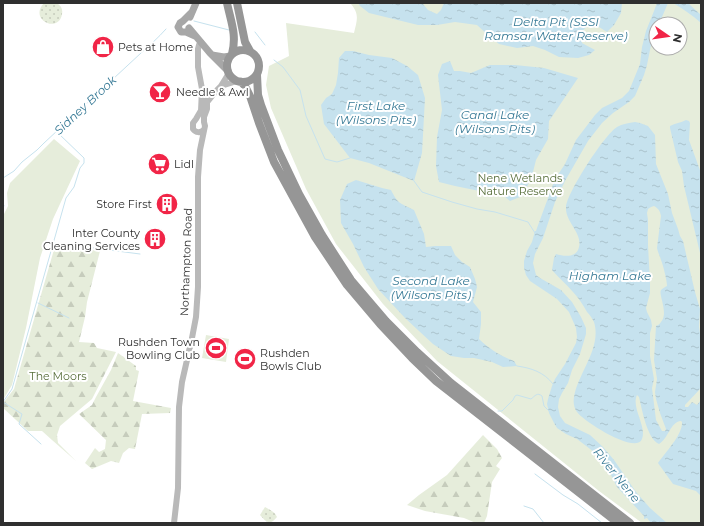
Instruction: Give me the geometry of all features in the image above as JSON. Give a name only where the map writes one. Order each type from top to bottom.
[{"type":"highway","points":[[227,3],[234,36],[234,48],[227,63],[228,72],[233,79],[245,86],[274,162],[315,237],[347,285],[401,348],[436,380],[618,523]]},
{"type":"highway","points":[[237,3],[245,42],[250,51],[256,55],[258,59],[260,67],[257,75],[258,95],[278,150],[299,194],[322,235],[351,280],[416,352],[451,383],[630,523]]},
{"type":"highway","points":[[231,55],[240,50],[250,51]]},
{"type":"highway","points":[[238,82],[248,82],[257,75]]},
{"type":"main road","points":[[196,3],[187,26],[228,72],[221,86],[216,91],[207,103],[201,111],[193,123],[192,126],[197,132],[204,130],[207,108],[207,103],[206,98],[202,89],[199,75],[197,57],[199,40]]},
{"type":"main road","points":[[212,55],[224,57],[231,55]]},
{"type":"main road","points":[[221,86],[238,82]]},
{"type":"main road","points":[[201,111],[202,89]]},
{"type":"main road","points":[[196,119],[201,119],[204,122]]},
{"type":"main road","name":"Northampton Road","points":[[174,523],[178,480],[179,407],[182,382],[192,338],[199,281],[198,177],[201,144],[204,130]]},
{"type":"main road","name":"Northampton Road","points":[[197,132],[201,144]]},
{"type":"green space","points":[[44,3],[57,3],[60,5],[62,14],[60,20],[51,24],[42,19],[40,9]]},
{"type":"green space","name":"Nene Wetlands Nature Reserve","points":[[350,3],[701,3],[701,523],[642,523],[599,491],[437,361],[383,304],[336,244],[306,189],[271,108],[266,85],[269,66],[289,56],[286,23],[354,33],[357,17],[355,10]]},
{"type":"green space","points":[[54,139],[80,161],[53,219],[40,258],[26,328],[12,385],[3,400],[3,216],[8,206],[7,193],[10,183]]},
{"type":"green space","name":"The Moors","points":[[55,246],[100,251],[79,342],[94,343],[97,348],[116,352],[92,399],[60,426],[57,435],[58,443],[76,461],[42,431],[28,431],[3,408],[3,403],[14,389]]},
{"type":"green space","name":"Rushden Town Bowling Club","points":[[206,335],[229,339],[226,362],[202,358]]},
{"type":"green space","points":[[118,353],[136,366],[136,370],[139,371],[133,401],[171,408],[170,413],[142,414],[135,449],[129,448],[123,453],[119,463],[111,461],[92,469],[85,463],[95,448],[99,452],[105,449],[106,440],[79,414],[92,405],[111,370]]},
{"type":"green space","points":[[483,435],[497,449],[502,458],[496,466],[500,469],[492,482],[487,516],[484,523],[476,523],[464,518],[425,511],[407,505],[447,475]]},
{"type":"green space","points":[[265,507],[274,512],[277,517],[275,520],[268,522],[260,515]]},
{"type":"water","name":"Delta Pit (SSSI Ramsar Water Reserve)","points":[[358,3],[423,3],[428,10],[437,14],[441,10],[444,3],[622,3],[621,13],[614,25],[607,32],[590,24],[581,32],[582,43],[595,50],[589,55],[578,58],[559,57],[533,46],[517,48],[499,44],[477,25],[455,22],[437,25],[418,25],[369,13]]},
{"type":"water","points":[[657,3],[668,3],[662,16],[652,16]]},
{"type":"water","points":[[673,3],[688,3],[701,15],[701,23],[687,12]]},
{"type":"water","name":"River Nene","points":[[648,26],[649,56],[644,75],[635,96],[602,123],[588,141],[555,202],[533,263],[536,275],[561,290],[572,302],[586,328],[586,334],[580,354],[572,370],[568,383],[559,399],[558,407],[560,416],[565,423],[590,435],[603,447],[636,492],[650,508],[667,523],[651,523],[647,518],[644,519],[644,516],[617,487],[602,460],[577,439],[557,428],[554,423],[549,413],[547,404],[548,399],[555,379],[576,343],[576,328],[569,312],[557,299],[530,281],[524,268],[524,261],[527,251],[532,242],[555,179],[565,164],[576,140],[595,115],[602,108],[622,98],[629,91],[640,64]]},
{"type":"water","name":"First Lake (Wilsons Pits)","points":[[345,51],[392,58],[407,66],[418,75],[425,98],[422,153],[414,181],[369,163],[350,158],[324,124],[321,105],[326,98],[332,94],[336,85],[339,58]]},
{"type":"water","name":"Canal Lake (Wilsons Pits)","points":[[450,61],[454,71],[471,73],[490,65],[515,65],[544,68],[578,78],[549,121],[548,139],[536,160],[532,176],[525,191],[520,197],[510,201],[504,196],[439,182],[436,166],[437,137],[442,110],[438,75],[442,64]]},
{"type":"water","points":[[686,120],[690,123],[689,140],[701,173],[701,257],[684,186],[682,171],[678,162],[670,128],[672,125]]},
{"type":"water","name":"Higham Lake","points":[[635,122],[648,126],[655,135],[656,164],[668,194],[672,213],[683,241],[700,309],[699,327],[701,336],[701,388],[685,405],[685,407],[688,407],[692,402],[697,405],[701,400],[701,496],[696,491],[673,484],[658,463],[677,438],[682,427],[681,421],[674,424],[659,444],[651,436],[648,430],[639,397],[637,395],[636,406],[643,434],[642,439],[638,443],[630,443],[620,440],[599,429],[581,416],[575,409],[574,405],[576,388],[592,351],[596,332],[594,322],[579,299],[552,270],[554,258],[556,254],[565,256],[571,255],[576,253],[578,250],[579,239],[568,218],[566,207],[579,178],[595,152],[611,132],[619,126]],"holes":[[[654,206],[659,210],[661,216],[657,248],[664,269],[667,286],[660,292],[664,314],[660,323],[656,326],[654,360],[657,379],[655,392],[656,399],[666,429],[665,431],[662,431],[656,420],[652,388],[654,379],[650,356],[650,333],[652,326],[646,308],[650,293],[647,213],[648,209]]]},
{"type":"water","name":"Second Lake (Wilsons Pits)","points":[[356,180],[391,190],[400,203],[414,210],[424,234],[426,247],[451,246],[455,255],[470,267],[477,287],[473,302],[481,312],[479,339],[495,352],[514,361],[517,366],[503,367],[492,362],[474,358],[451,356],[433,344],[405,318],[378,289],[364,267],[341,223],[340,200],[347,184]]},
{"type":"waterway","points":[[194,21],[229,30]]},
{"type":"waterway","name":"Sidney Brook","points":[[3,178],[14,171],[22,162],[37,150],[166,29]]},
{"type":"waterway","points":[[255,32],[265,45]]},
{"type":"waterway","points":[[274,60],[283,67],[300,90],[306,116],[325,159],[337,162],[350,158]]},
{"type":"waterway","points":[[3,402],[12,389],[66,198],[74,187],[80,168],[84,163],[84,158],[59,134],[58,130]]},
{"type":"waterway","points":[[414,181],[422,192],[452,202],[495,212],[528,222],[535,233]]},
{"type":"waterway","name":"Sidney Brook","points":[[3,204],[3,209]]},
{"type":"waterway","points":[[55,243],[140,254]]},
{"type":"waterway","points":[[38,303],[69,318]]},
{"type":"waterway","points":[[517,366],[537,371],[546,376],[553,384]]},
{"type":"waterway","points":[[498,411],[502,411],[517,395],[531,399],[539,394],[542,396],[544,406],[549,411]]},
{"type":"waterway","points":[[3,402],[22,414],[19,424],[41,444]]},
{"type":"waterway","points":[[535,474],[602,523]]},
{"type":"waterway","points":[[524,506],[533,509],[544,523]]},
{"type":"place","name":"Pets at Home","points":[[103,47]]},
{"type":"place","name":"Needle & Awl","points":[[160,92]]},
{"type":"place","name":"Lidl","points":[[159,164]]},
{"type":"place","name":"Store First","points":[[167,204]]},
{"type":"place","name":"Inter County Cleaning Services","points":[[155,239]]},
{"type":"place","name":"Rushden Town Bowling Club","points":[[216,348]]},
{"type":"place","name":"Rushden Bowls Club","points":[[245,359]]}]
